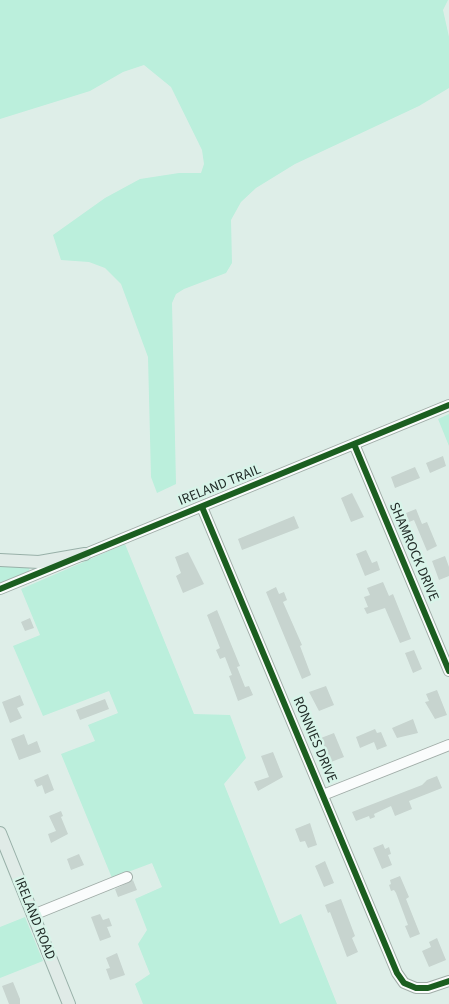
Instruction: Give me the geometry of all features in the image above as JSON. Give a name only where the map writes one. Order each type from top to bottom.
[{"type":"main road","points":[[0,560],[39,562],[85,554]]},
{"type":"main road","name":"IRELAND ROAD","points":[[0,833],[69,1004]]},
{"type":"street","name":"IRELAND TRAIL","points":[[0,590],[449,405]]},
{"type":"street","name":"SHAMROCK DRIVE","points":[[354,444],[449,671]]},
{"type":"street","name":"RONNIES DRIVE","points":[[202,506],[397,973],[404,983],[422,989],[449,981]]},
{"type":"street","points":[[323,795],[449,745]]},
{"type":"street","points":[[33,915],[127,877]]},
{"type":"green space","points":[[0,0],[448,0],[443,10],[449,37],[449,88],[419,106],[295,164],[256,188],[241,202],[231,220],[232,263],[226,273],[184,289],[176,294],[172,303],[176,484],[157,493],[151,477],[148,357],[121,284],[105,268],[89,262],[61,260],[53,235],[105,198],[140,179],[179,173],[201,173],[204,164],[202,150],[171,87],[144,65],[123,72],[90,91],[0,119]]},
{"type":"green space","points":[[449,414],[449,446],[438,419]]},
{"type":"green space","points":[[125,544],[194,714],[230,715],[246,758],[224,784],[280,924],[301,914],[337,1004],[143,1004],[135,984],[150,974],[138,944],[147,930],[135,899],[162,887],[152,863],[112,878],[61,754],[95,741],[88,725],[118,713],[109,691],[43,716],[13,646],[40,635],[21,589]]},
{"type":"green space","points":[[0,565],[30,566],[29,571],[0,583]]},
{"type":"green space","points":[[25,917],[43,961],[0,978],[0,927]]},
{"type":"building","points":[[443,456],[446,466],[430,473],[426,463]]},
{"type":"building","points":[[415,467],[420,478],[395,488],[391,477]]},
{"type":"building","points":[[352,493],[364,517],[351,522],[341,498]]},
{"type":"building","points":[[416,509],[422,524],[427,522],[437,546],[427,551],[414,520],[409,522],[406,513]]},
{"type":"building","points":[[294,516],[299,528],[242,550],[238,539]]},
{"type":"building","points":[[366,550],[372,563],[377,561],[380,570],[365,576],[356,554]]},
{"type":"building","points":[[188,552],[204,584],[183,593],[176,576],[181,573],[175,557]]},
{"type":"building","points":[[445,556],[449,567],[449,576],[439,580],[432,561]]},
{"type":"building","points":[[383,582],[389,596],[393,594],[411,639],[400,643],[385,608],[367,614],[364,608],[368,607],[364,597],[370,595],[367,588]]},
{"type":"building","points":[[276,587],[279,594],[284,592],[287,600],[283,602],[302,645],[300,646],[311,675],[302,679],[266,592]]},
{"type":"building","points":[[217,610],[240,666],[237,667],[245,687],[249,686],[253,695],[238,701],[229,676],[232,675],[225,657],[220,659],[216,650],[220,648],[207,615]]},
{"type":"building","points":[[30,618],[34,628],[25,631],[21,622]]},
{"type":"building","points":[[414,650],[422,669],[413,673],[405,653]]},
{"type":"building","points":[[326,686],[334,705],[319,711],[309,692]]},
{"type":"building","points":[[437,690],[447,715],[435,719],[425,702],[429,701],[426,694]]},
{"type":"building","points":[[20,695],[24,705],[17,708],[22,718],[10,723],[2,702]]},
{"type":"building","points":[[105,699],[109,709],[80,720],[76,710]]},
{"type":"building","points":[[413,719],[418,733],[397,738],[392,728]]},
{"type":"building","points":[[375,729],[377,733],[381,732],[387,746],[377,750],[374,742],[360,748],[356,737]]},
{"type":"building","points":[[334,733],[344,757],[331,762],[321,738]]},
{"type":"building","points":[[24,734],[28,745],[37,741],[41,752],[19,760],[11,739]]},
{"type":"building","points":[[273,752],[283,777],[258,791],[254,782],[269,777],[261,756]]},
{"type":"building","points":[[48,774],[54,790],[45,794],[42,785],[37,787],[34,780]]},
{"type":"building","points":[[437,776],[442,788],[409,801],[412,809],[395,816],[391,806],[374,814],[375,817],[370,819],[369,816],[356,821],[352,812],[422,785],[427,780]]},
{"type":"building","points":[[61,811],[63,816],[61,817],[68,834],[51,843],[48,834],[56,831],[49,816]]},
{"type":"building","points":[[310,823],[317,845],[308,848],[305,841],[300,842],[295,829]]},
{"type":"building","points":[[383,844],[385,849],[389,847],[391,854],[388,855],[392,865],[382,869],[373,848]]},
{"type":"building","points":[[79,854],[84,865],[71,870],[67,859]]},
{"type":"building","points":[[325,861],[334,883],[324,887],[315,866]]},
{"type":"building","points":[[400,876],[409,897],[406,899],[420,934],[410,938],[405,926],[408,925],[396,893],[394,890],[391,891],[389,885],[391,884],[390,880]]},
{"type":"building","points":[[133,880],[137,890],[118,897],[115,889]]},
{"type":"building","points":[[341,899],[355,936],[352,938],[358,952],[347,957],[330,912],[328,913],[325,905]]},
{"type":"building","points":[[100,914],[103,920],[109,918],[112,926],[107,927],[111,937],[100,941],[91,917]]},
{"type":"building","points":[[437,938],[446,960],[429,967],[422,951],[431,947],[429,942]]},
{"type":"building","points":[[117,953],[125,975],[110,980],[106,969],[110,968],[106,958]]},
{"type":"building","points":[[13,982],[20,999],[20,1004],[9,1004],[2,986]]},
{"type":"cycle path","points":[[0,589],[449,405]]},
{"type":"cycle path","points":[[354,444],[449,671]]},
{"type":"cycle path","points":[[202,507],[397,973],[404,983],[416,988],[428,988],[449,981]]}]
